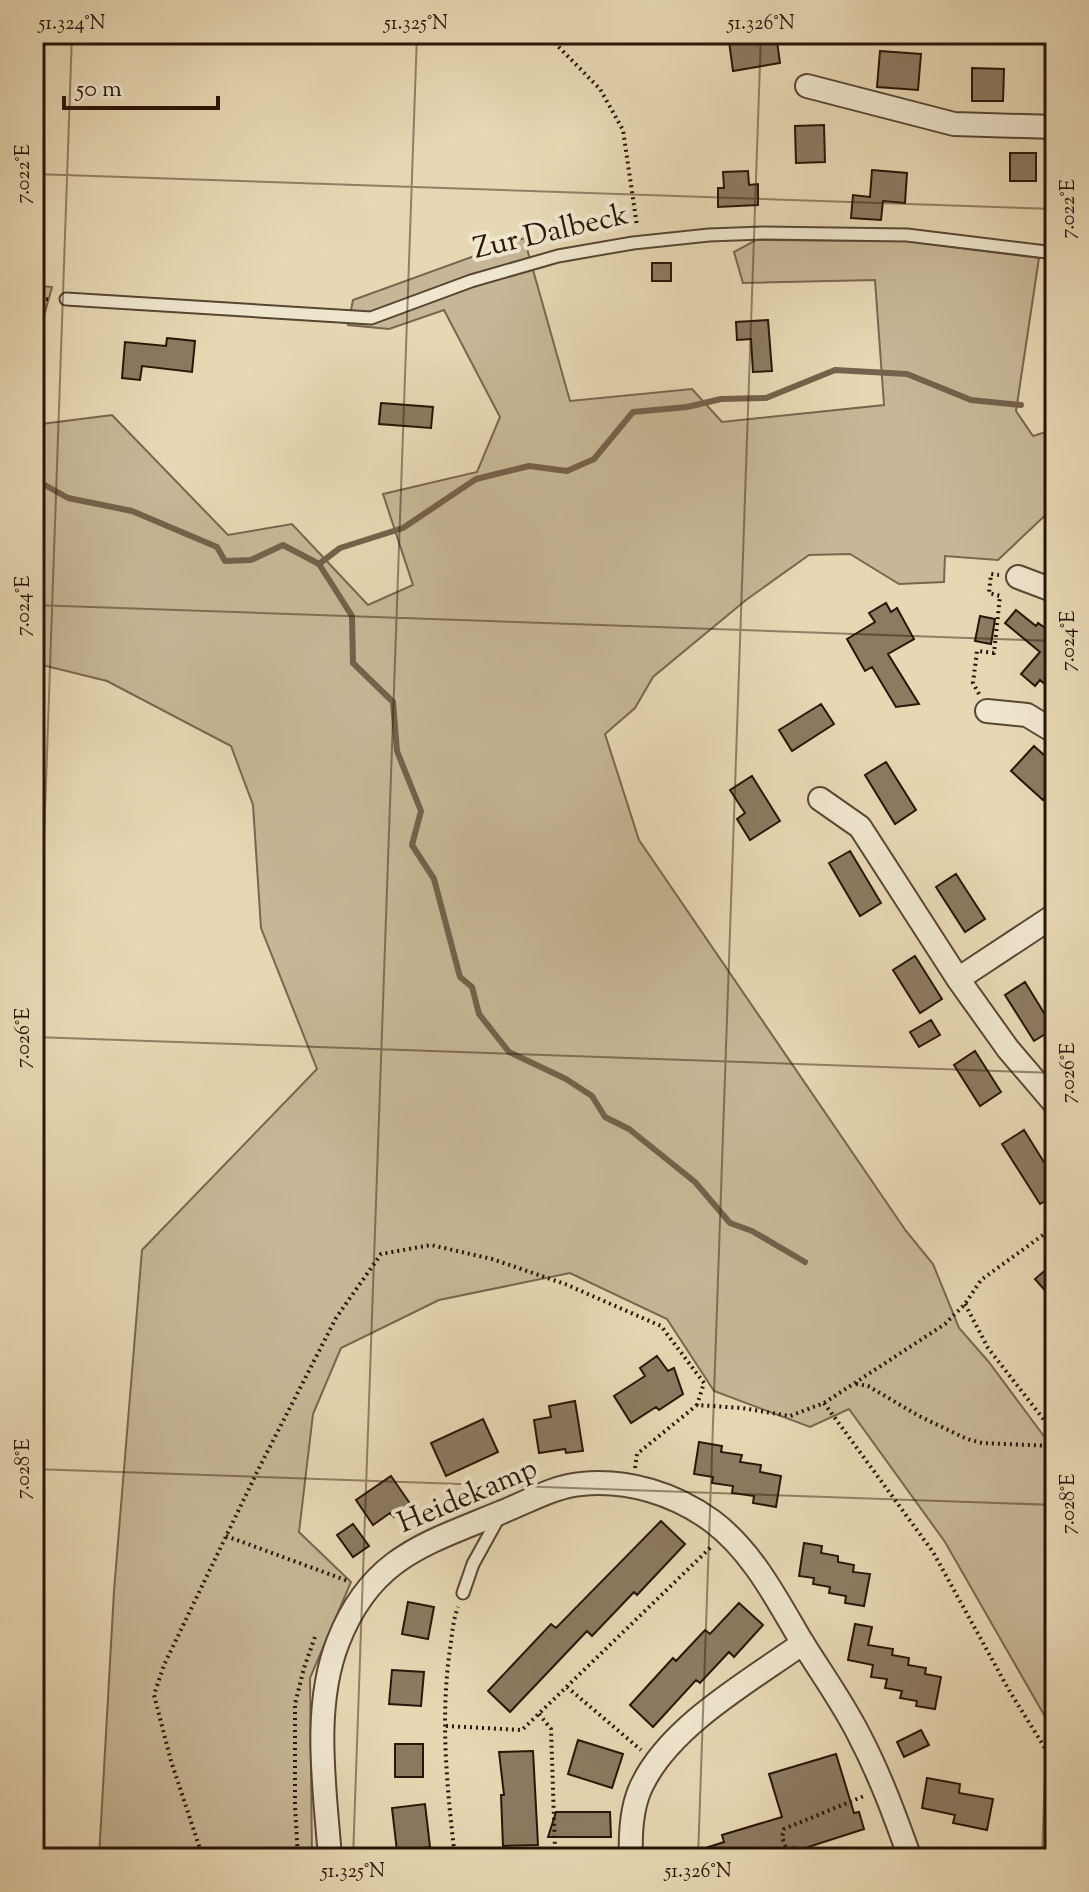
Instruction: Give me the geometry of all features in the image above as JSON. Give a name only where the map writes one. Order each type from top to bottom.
[{"type":"street","points":[[807,86],[954,124],[1055,127]]},
{"type":"street","points":[[1018,577],[1055,591]]},
{"type":"street","points":[[987,711],[1027,715],[1055,732]]},
{"type":"street","points":[[820,799],[860,827],[958,979],[1008,1049],[1055,1104]]},
{"type":"street","points":[[958,979],[1055,915]]},
{"type":"street","name":"Heidekamp","points":[[330,1858],[324,1705],[328,1673],[338,1642],[364,1594],[386,1568],[411,1550],[579,1484],[631,1486],[651,1490],[685,1504],[726,1533],[746,1554],[859,1735],[894,1812],[910,1858]]},
{"type":"street","points":[[631,1858],[631,1820],[641,1786],[667,1747],[686,1727],[803,1643]]},
{"type":"lane","name":"Zur Dalbeck","points":[[66,299],[371,318],[471,281],[558,256],[639,242],[763,233],[907,235],[1055,253]]},
{"type":"lane","points":[[463,1593],[473,1564],[501,1513]]},
{"type":"path","points":[[546,34],[600,89],[623,130],[639,242]]},
{"type":"path","points":[[987,711],[973,683],[977,651],[994,653],[1000,596],[989,593],[991,574],[1018,577]]},
{"type":"path","points":[[697,1405],[790,1416],[824,1403],[945,1324],[965,1304],[981,1280],[1055,1227]]},
{"type":"path","points":[[203,1858],[171,1761],[154,1695],[164,1665],[226,1536],[336,1318],[381,1254],[431,1245],[492,1259],[565,1284],[661,1326],[704,1383],[697,1405],[637,1454],[631,1486]]},
{"type":"path","points":[[965,1304],[988,1348],[1055,1434]]},
{"type":"path","points":[[854,1384],[868,1386],[967,1439],[982,1443],[1055,1446]]},
{"type":"path","points":[[824,1403],[933,1552],[1010,1692],[1045,1748],[1055,1774]]},
{"type":"path","points":[[446,1726],[522,1730],[726,1533]]},
{"type":"path","points":[[226,1536],[348,1581],[364,1594]]},
{"type":"path","points":[[455,1858],[449,1806],[447,1670],[455,1615],[463,1593]]},
{"type":"path","points":[[567,1687],[626,1739],[658,1761]]},
{"type":"path","points":[[539,1714],[551,1729],[555,1850],[559,1856],[609,1850]]},
{"type":"path","points":[[790,1858],[782,1837],[784,1829],[869,1793]]},
{"type":"shaded area","points":[[524,238],[570,401],[692,389],[722,422],[884,405],[875,280],[743,283],[734,252],[756,240],[906,241],[1039,258],[1016,411],[1033,436],[1055,429],[1055,506],[998,560],[945,556],[944,582],[899,584],[850,554],[809,555],[746,600],[653,677],[635,708],[605,734],[639,840],[906,1231],[933,1264],[959,1328],[988,1361],[1055,1451],[1055,1734],[945,1542],[849,1409],[810,1427],[714,1391],[667,1319],[570,1273],[439,1300],[341,1348],[313,1414],[299,1532],[351,1582],[310,1678],[312,1858],[99,1858],[114,1591],[142,1250],[317,1069],[261,928],[253,805],[231,746],[107,681],[34,663],[34,425],[112,415],[228,535],[292,524],[368,605],[413,585],[383,494],[477,472],[500,417],[444,310],[389,329],[348,325],[353,300]]},
{"type":"shaded area","points":[[34,285],[52,287],[34,352]]},
{"type":"building","points":[[728,34],[776,34],[780,63],[733,71]]},
{"type":"building","points":[[880,51],[921,54],[918,90],[877,87]]},
{"type":"building","points":[[972,68],[1004,69],[1003,101],[972,101]]},
{"type":"building","points":[[824,125],[825,162],[796,163],[795,126]]},
{"type":"building","points":[[1010,153],[1036,153],[1036,181],[1010,181]]},
{"type":"building","points":[[872,170],[907,173],[905,203],[883,201],[881,220],[851,218],[853,195],[870,197]]},
{"type":"building","points":[[748,171],[749,185],[758,184],[758,205],[718,207],[718,188],[724,188],[723,172]]},
{"type":"building","points":[[652,263],[671,263],[671,281],[652,281]]},
{"type":"building","points":[[768,320],[772,371],[753,372],[751,339],[737,340],[736,322]]},
{"type":"building","points":[[167,338],[195,341],[192,372],[142,366],[140,380],[122,378],[125,342],[166,346]]},
{"type":"building","points":[[381,403],[433,407],[431,428],[379,424]]},
{"type":"building","points":[[886,603],[891,612],[897,608],[914,639],[888,654],[919,704],[896,707],[872,667],[865,671],[847,639],[875,622],[869,613]]},
{"type":"building","points":[[1016,610],[1036,626],[1038,623],[1055,635],[1055,693],[1040,680],[1035,686],[1021,674],[1040,652],[1005,623]]},
{"type":"building","points":[[980,616],[995,619],[991,644],[975,641]]},
{"type":"building","points":[[821,704],[834,724],[792,751],[779,730]]},
{"type":"building","points":[[1034,746],[1055,765],[1055,787],[1043,800],[1011,771]]},
{"type":"building","points":[[886,762],[916,810],[895,824],[865,775]]},
{"type":"building","points":[[752,776],[780,821],[750,840],[737,819],[745,813],[730,790]]},
{"type":"building","points":[[850,851],[881,903],[860,916],[829,863]]},
{"type":"building","points":[[956,874],[985,919],[965,932],[936,887]]},
{"type":"building","points":[[915,956],[942,999],[920,1013],[893,970]]},
{"type":"building","points":[[1025,982],[1044,1013],[1055,1008],[1055,1028],[1034,1041],[1005,995]]},
{"type":"building","points":[[931,1020],[940,1035],[919,1047],[910,1032]]},
{"type":"building","points":[[975,1051],[1001,1092],[980,1106],[954,1065]]},
{"type":"building","points":[[1024,1130],[1055,1180],[1055,1195],[1040,1204],[1002,1144]]},
{"type":"building","points":[[1055,1262],[1055,1302],[1035,1279]]},
{"type":"building","points":[[657,1356],[668,1371],[674,1368],[683,1394],[631,1423],[614,1396],[645,1376],[640,1368]]},
{"type":"building","points":[[575,1401],[583,1451],[566,1453],[565,1449],[539,1453],[534,1420],[551,1417],[549,1406]]},
{"type":"building","points":[[483,1419],[498,1452],[446,1476],[431,1443]]},
{"type":"building","points":[[699,1442],[722,1446],[721,1452],[742,1455],[740,1462],[761,1465],[760,1472],[781,1476],[776,1507],[753,1503],[754,1496],[732,1493],[733,1486],[712,1483],[713,1477],[694,1474]]},
{"type":"building","points":[[391,1476],[411,1505],[394,1517],[390,1513],[373,1525],[356,1500]]},
{"type":"building","points":[[661,1521],[685,1544],[637,1595],[634,1592],[592,1636],[587,1631],[510,1712],[488,1691],[551,1624],[556,1628]]},
{"type":"building","points":[[353,1524],[369,1546],[353,1557],[337,1535]]},
{"type":"building","points":[[804,1543],[822,1546],[821,1553],[838,1556],[838,1562],[854,1565],[853,1572],[870,1574],[864,1606],[845,1603],[846,1596],[829,1593],[830,1587],[813,1584],[814,1578],[799,1576]]},
{"type":"building","points":[[408,1602],[434,1607],[428,1639],[402,1634]]},
{"type":"building","points":[[739,1603],[763,1625],[734,1657],[729,1652],[700,1683],[696,1680],[653,1727],[630,1705],[673,1658],[676,1661],[705,1630],[710,1634]]},
{"type":"building","points":[[855,1624],[872,1627],[868,1645],[893,1649],[892,1655],[909,1658],[908,1665],[926,1668],[925,1674],[941,1677],[935,1709],[916,1706],[917,1701],[900,1698],[902,1691],[885,1688],[887,1679],[871,1677],[873,1665],[848,1660]]},
{"type":"building","points":[[392,1670],[424,1672],[421,1706],[389,1704]]},
{"type":"building","points":[[921,1730],[929,1745],[904,1757],[897,1742]]},
{"type":"building","points":[[578,1740],[623,1754],[612,1788],[568,1774]]},
{"type":"building","points":[[395,1744],[423,1744],[423,1777],[395,1777]]},
{"type":"building","points":[[533,1751],[538,1845],[503,1846],[501,1795],[504,1795],[499,1752]]},
{"type":"building","points":[[836,1754],[854,1813],[859,1812],[864,1829],[796,1851],[795,1847],[757,1858],[687,1858],[687,1854],[724,1842],[722,1835],[782,1817],[769,1774]]},
{"type":"building","points":[[927,1778],[960,1784],[959,1793],[993,1799],[987,1830],[953,1823],[955,1815],[922,1808]]},
{"type":"building","points":[[425,1804],[430,1847],[397,1851],[392,1808]]},
{"type":"building","points":[[556,1812],[610,1812],[611,1837],[548,1837]]},
{"type":"waterway","points":[[34,479],[68,498],[132,511],[217,547],[225,561],[251,560],[283,545],[319,564],[340,548],[403,528],[476,479],[529,466],[567,471],[594,459],[633,412],[687,407],[721,399],[766,398],[835,370],[907,374],[971,400],[1021,405]]},
{"type":"waterway","points":[[319,564],[352,616],[353,663],[393,702],[397,751],[421,811],[412,845],[434,879],[460,977],[472,987],[479,1014],[509,1052],[566,1079],[592,1096],[605,1117],[629,1129],[695,1182],[730,1223],[752,1231],[805,1262]]}]
